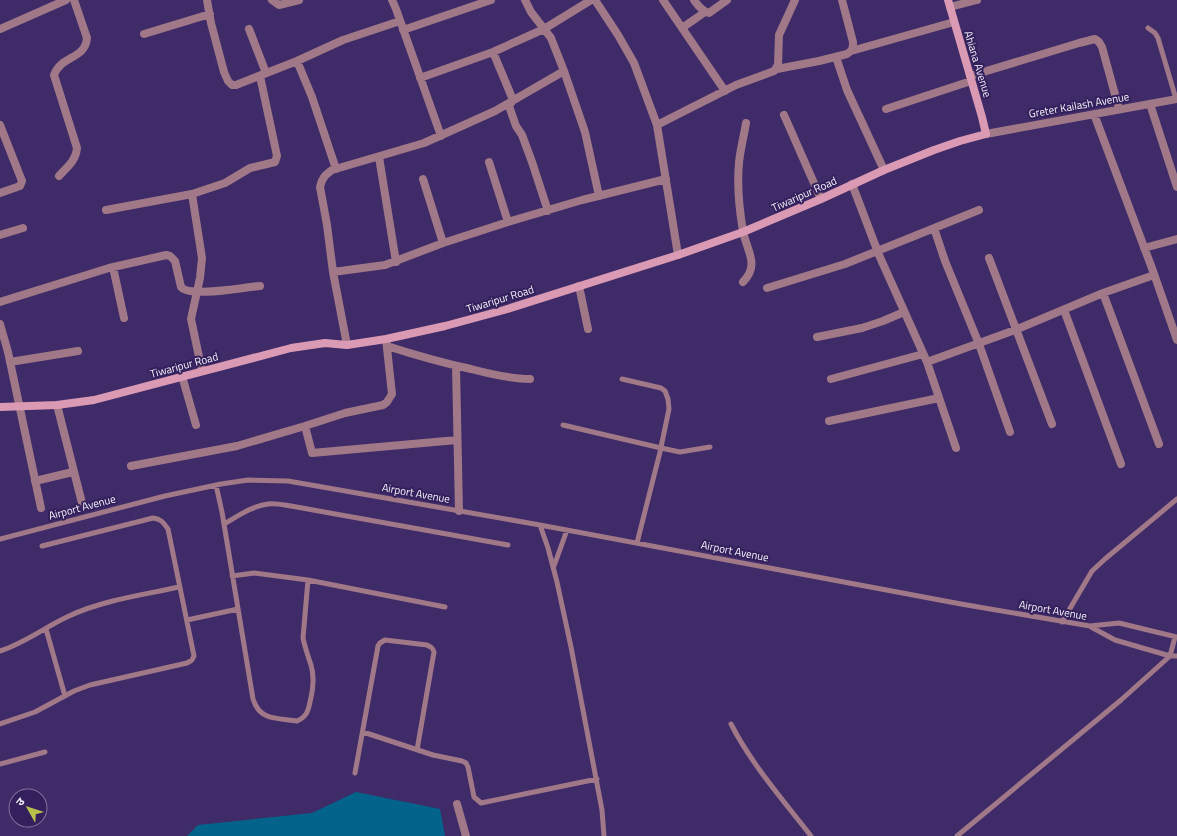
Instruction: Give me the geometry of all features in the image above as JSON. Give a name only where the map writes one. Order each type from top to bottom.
[{"type":"street","points":[[0,29],[66,0]]},
{"type":"street","points":[[59,176],[74,160],[77,155],[77,148],[54,75],[60,64],[79,53],[87,44],[87,38],[74,0]]},
{"type":"street","points":[[207,0],[224,72],[228,81],[232,85],[236,85],[263,75],[343,40],[400,20]]},
{"type":"street","points":[[272,0],[279,5],[299,0]]},
{"type":"street","points":[[392,0],[441,136]]},
{"type":"street","points":[[403,30],[492,0]]},
{"type":"street","points":[[525,0],[531,12],[551,38],[564,71],[585,132],[599,196]]},
{"type":"street","points":[[420,78],[493,52],[544,29],[592,0]]},
{"type":"street","points":[[595,0],[634,63],[657,125],[678,255]]},
{"type":"street","points":[[663,0],[725,91]]},
{"type":"street","points":[[694,0],[705,12]]},
{"type":"street","points":[[682,28],[705,12],[709,13],[714,11],[727,0]]},
{"type":"street","points":[[777,68],[779,35],[795,0]]},
{"type":"street","points":[[842,0],[853,42],[853,48],[851,51]]},
{"type":"street","points":[[949,4],[977,0]]},
{"type":"street","name":"Ahiana Avenue","points":[[949,4],[986,134]]},
{"type":"street","points":[[144,34],[210,14]]},
{"type":"street","points":[[657,125],[736,85],[774,71],[777,68],[836,56],[954,22]]},
{"type":"street","points":[[106,210],[192,194],[225,183],[250,168],[273,163],[277,160],[263,75],[249,29]]},
{"type":"street","points":[[886,109],[970,78],[1095,39],[1100,42],[1102,47],[1118,109]]},
{"type":"street","points":[[493,52],[513,100]]},
{"type":"street","points":[[836,56],[847,90],[884,170]]},
{"type":"street","points":[[297,60],[312,97],[336,169]]},
{"type":"street","points":[[347,345],[333,272],[320,187],[324,176],[336,169],[424,143],[441,136],[495,110],[564,71]]},
{"type":"street","name":"Greter Kailash Avenue","points":[[986,134],[1176,99]]},
{"type":"street","points":[[513,100],[509,106],[532,162],[548,211]]},
{"type":"street","points":[[1150,104],[1177,185]]},
{"type":"street","points":[[1094,114],[1177,340]]},
{"type":"street","points":[[784,115],[821,199]]},
{"type":"street","points":[[743,282],[750,275],[752,263],[743,232],[738,181],[739,162],[746,123]]},
{"type":"street","points":[[0,125],[22,181],[20,186],[0,193]]},
{"type":"street","name":"Tiwaripur Road","points":[[0,407],[57,405],[94,400],[291,348],[325,343],[347,345],[387,342],[504,310],[678,255],[743,232],[884,170],[941,147],[986,134]]},
{"type":"street","points":[[379,157],[396,262]]},
{"type":"street","points":[[489,162],[508,222]]},
{"type":"street","points":[[423,179],[443,243]]},
{"type":"street","points":[[333,272],[385,265],[396,262],[443,243],[508,222],[666,179]]},
{"type":"street","points":[[852,184],[878,251],[923,354],[956,448]]},
{"type":"street","points":[[192,194],[202,258],[200,278],[191,319],[202,371]]},
{"type":"street","points":[[767,288],[845,264],[979,210]]},
{"type":"street","points":[[0,235],[23,228]]},
{"type":"street","points":[[934,228],[945,261],[980,344],[1010,432]]},
{"type":"street","points":[[1144,248],[1177,239]]},
{"type":"street","points":[[0,302],[113,267],[166,255],[170,256],[175,262],[181,287],[186,291],[197,293],[260,286]]},
{"type":"street","points":[[989,258],[1015,330],[1052,424]]},
{"type":"street","points":[[113,267],[124,318]]},
{"type":"street","points":[[926,362],[980,344],[1103,293],[1154,275]]},
{"type":"street","points":[[579,286],[588,329]]},
{"type":"street","points":[[1103,293],[1159,444]]},
{"type":"street","points":[[1064,310],[1121,464]]},
{"type":"street","points":[[817,337],[862,328],[904,312]]},
{"type":"street","points":[[0,324],[20,407],[40,508]]},
{"type":"street","points":[[131,466],[237,446],[345,413],[383,405],[392,394],[387,342],[456,366],[490,374],[519,379],[530,379]]},
{"type":"street","points":[[10,362],[78,350]]},
{"type":"street","points":[[831,379],[923,354]]},
{"type":"street","points":[[456,366],[459,511]]},
{"type":"street","points":[[182,376],[196,425]]},
{"type":"street","points":[[829,421],[939,398]]},
{"type":"street","points":[[57,405],[82,503]]},
{"type":"street","points":[[305,426],[312,453],[457,440]]},
{"type":"street","points":[[35,481],[73,472]]},
{"type":"street","points":[[457,804],[466,836]]},
{"type":"lane","points":[[1148,28],[1155,33],[1158,38],[1176,99]]},
{"type":"lane","points":[[622,379],[654,385],[661,388],[665,391],[668,399],[669,410],[661,448],[637,543]]},
{"type":"lane","points":[[563,425],[680,452],[710,447]]},
{"type":"lane","name":"Airport Avenue","points":[[0,539],[165,496],[216,485],[248,480],[288,481],[568,530],[1062,622],[1090,626],[1119,623],[1176,637],[1170,656]]},
{"type":"lane","points":[[216,485],[224,524],[253,699],[258,711],[264,716],[297,721],[306,716],[309,708],[314,686],[312,666],[303,638],[308,580]]},
{"type":"lane","points":[[1062,622],[1092,571],[1177,499]]},
{"type":"lane","points":[[224,524],[247,510],[270,504],[291,506],[508,545]]},
{"type":"lane","points":[[0,724],[35,712],[74,691],[90,685],[187,663],[192,660],[194,656],[168,528],[158,518],[42,546]]},
{"type":"lane","points":[[540,525],[554,567],[571,647],[597,780],[602,810],[604,836]]},
{"type":"lane","points":[[554,567],[568,530]]},
{"type":"lane","points":[[232,576],[254,573],[308,580],[445,607]]},
{"type":"lane","points":[[0,651],[26,640],[69,616],[92,607],[179,587]]},
{"type":"lane","points":[[187,620],[238,609]]},
{"type":"lane","points":[[1090,626],[1115,640],[1170,656],[1177,656]]},
{"type":"lane","points":[[46,628],[65,696]]},
{"type":"lane","points":[[355,773],[378,646],[385,640],[427,645],[431,647],[434,652],[417,750]]},
{"type":"lane","points":[[958,836],[1121,700],[1170,656]]},
{"type":"lane","points":[[732,724],[741,743],[753,761],[811,836]]},
{"type":"lane","points":[[363,732],[433,755],[458,759],[466,763],[474,797],[481,803],[597,780]]},
{"type":"lane","points":[[0,764],[45,752]]},
{"type":"water","points":[[356,792],[440,809],[445,836],[187,836],[198,825],[312,813]]}]
